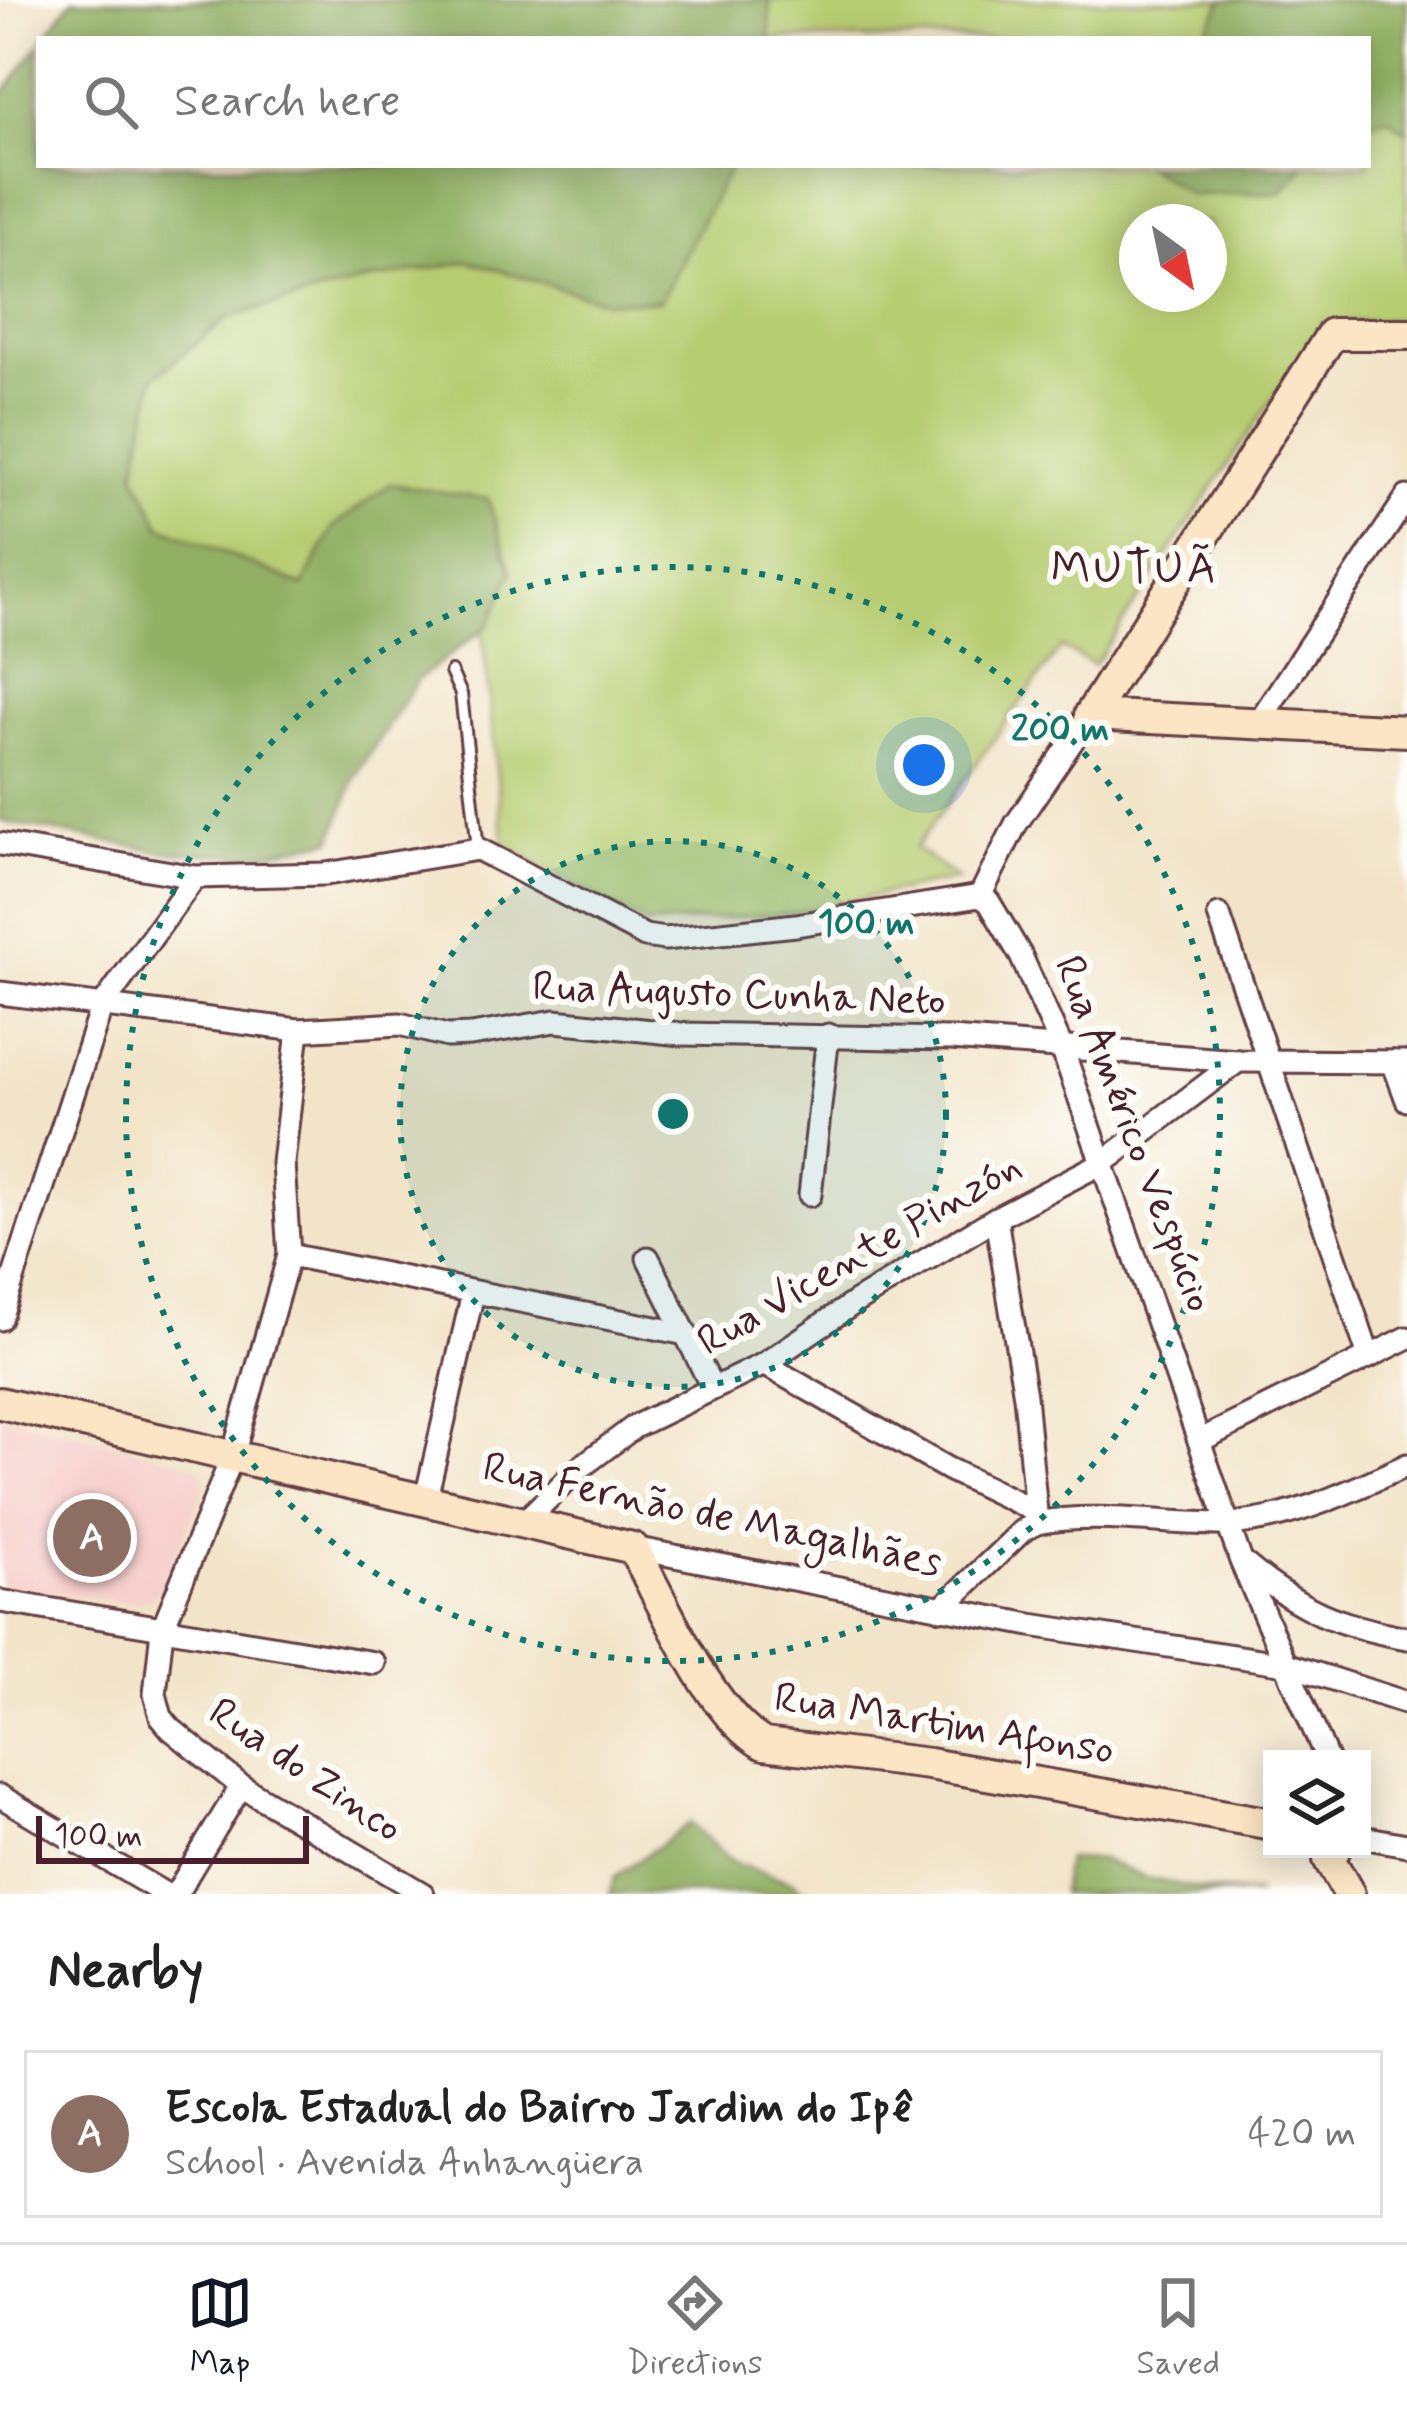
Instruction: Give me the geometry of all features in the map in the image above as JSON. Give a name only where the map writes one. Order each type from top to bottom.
[{"type":"street","points":[[0,844],[195,877],[281,877],[362,870],[478,849],[645,936],[665,939],[796,925],[980,896],[1016,824],[1332,334],[1407,334]]},
{"type":"street","points":[[1258,723],[1396,532],[1407,497]]},
{"type":"street","points":[[1090,715],[1407,730]]},
{"type":"street","points":[[0,1318],[101,1008],[195,877]]},
{"type":"street","name":"Rua Américo Vespúcio","points":[[980,896],[989,902],[1021,956],[1062,1048],[1241,1561],[1324,1750]]},
{"type":"street","points":[[1219,915],[1369,1357]]},
{"type":"street","name":"Rua Augusto Cunha Neto","points":[[0,993],[298,1030],[400,1024],[447,1036],[555,1022],[681,1034],[828,1035],[1238,1061],[1400,1062]]},
{"type":"street","name":"Rua do Zinco","points":[[298,1030],[283,1163],[289,1256],[233,1455],[162,1630],[154,1694],[161,1717],[241,1786],[423,1894]]},
{"type":"street","points":[[810,1195],[828,1035]]},
{"type":"street","name":"Rua Vicente Pinzón","points":[[525,1521],[604,1448],[634,1427],[764,1364],[856,1301],[997,1217],[1104,1162],[1238,1061]]},
{"type":"street","points":[[1400,1062],[1407,1100]]},
{"type":"street","points":[[997,1217],[1025,1396],[1036,1517]]},
{"type":"street","points":[[289,1256],[686,1334]]},
{"type":"street","points":[[648,1258],[712,1388]]},
{"type":"street","points":[[426,1498],[473,1293]]},
{"type":"street","points":[[1201,1440],[1407,1339]]},
{"type":"street","points":[[764,1364],[1036,1517],[1228,1524],[1278,1515],[1407,1465]]},
{"type":"street","name":"Rua Fernão de Magalhães","points":[[0,1403],[633,1548],[941,1609],[1286,1664],[1407,1703]]},
{"type":"street","points":[[941,1609],[1036,1517]]},
{"type":"street","name":"Rua Martim Afonso","points":[[633,1548],[718,1700],[747,1735],[764,1744],[929,1764],[1263,1822]]},
{"type":"street","points":[[1241,1561],[1290,1600],[1323,1618],[1407,1638]]},
{"type":"street","points":[[0,1600],[374,1664]]},
{"type":"street","points":[[176,1894],[241,1786]]},
{"type":"street","points":[[0,1796],[165,1894]]},
{"type":"street","points":[[1371,1839],[1407,1845]]},
{"type":"street","points":[[1330,1858],[1349,1894]]},
{"type":"lane","points":[[451,672],[461,694],[478,849]]},
{"type":"shaded area","points":[[0,1414],[197,1466],[203,1490],[165,1585],[154,1597],[134,1603],[0,1585]]},
{"type":"green space","points":[[72,0],[770,0],[769,36],[45,36]]},
{"type":"green space","points":[[770,0],[1223,0],[1204,36],[769,36]]},
{"type":"green space","points":[[1223,0],[1407,0],[1407,132],[1387,117],[1371,122],[1371,36],[1204,36]]},
{"type":"green space","points":[[36,49],[36,168],[729,168],[660,301],[604,301],[469,261],[365,281],[229,317],[154,377],[135,473],[161,526],[303,586],[333,527],[390,484],[488,499],[512,573],[489,625],[418,679],[355,777],[332,840],[249,856],[163,852],[0,821],[0,98]]},
{"type":"green space","points":[[1387,117],[1407,132],[1407,319],[1323,323],[1094,665],[1061,647],[915,848],[957,879],[790,913],[647,925],[504,845],[482,630],[511,573],[333,527],[304,587],[161,526],[135,473],[154,377],[229,317],[365,281],[469,261],[604,301],[660,301],[729,168],[1150,168],[1190,195],[1280,192],[1302,168],[1371,168],[1371,122]]},
{"type":"green space","points":[[1150,168],[1302,168],[1280,192],[1190,195]]},
{"type":"green space","points":[[690,1823],[731,1862],[795,1883],[805,1894],[610,1894],[614,1878]]},
{"type":"green space","points":[[1066,1859],[1103,1860],[1145,1878],[1212,1891],[1260,1894],[1061,1894]]},
{"type":"place","name":"Escola Estadual do Bairro Jardim do Ipê","points":[[92,1538]]},
{"type":"district","name":"MUTUÃ","points":[[1135,569]]}]
